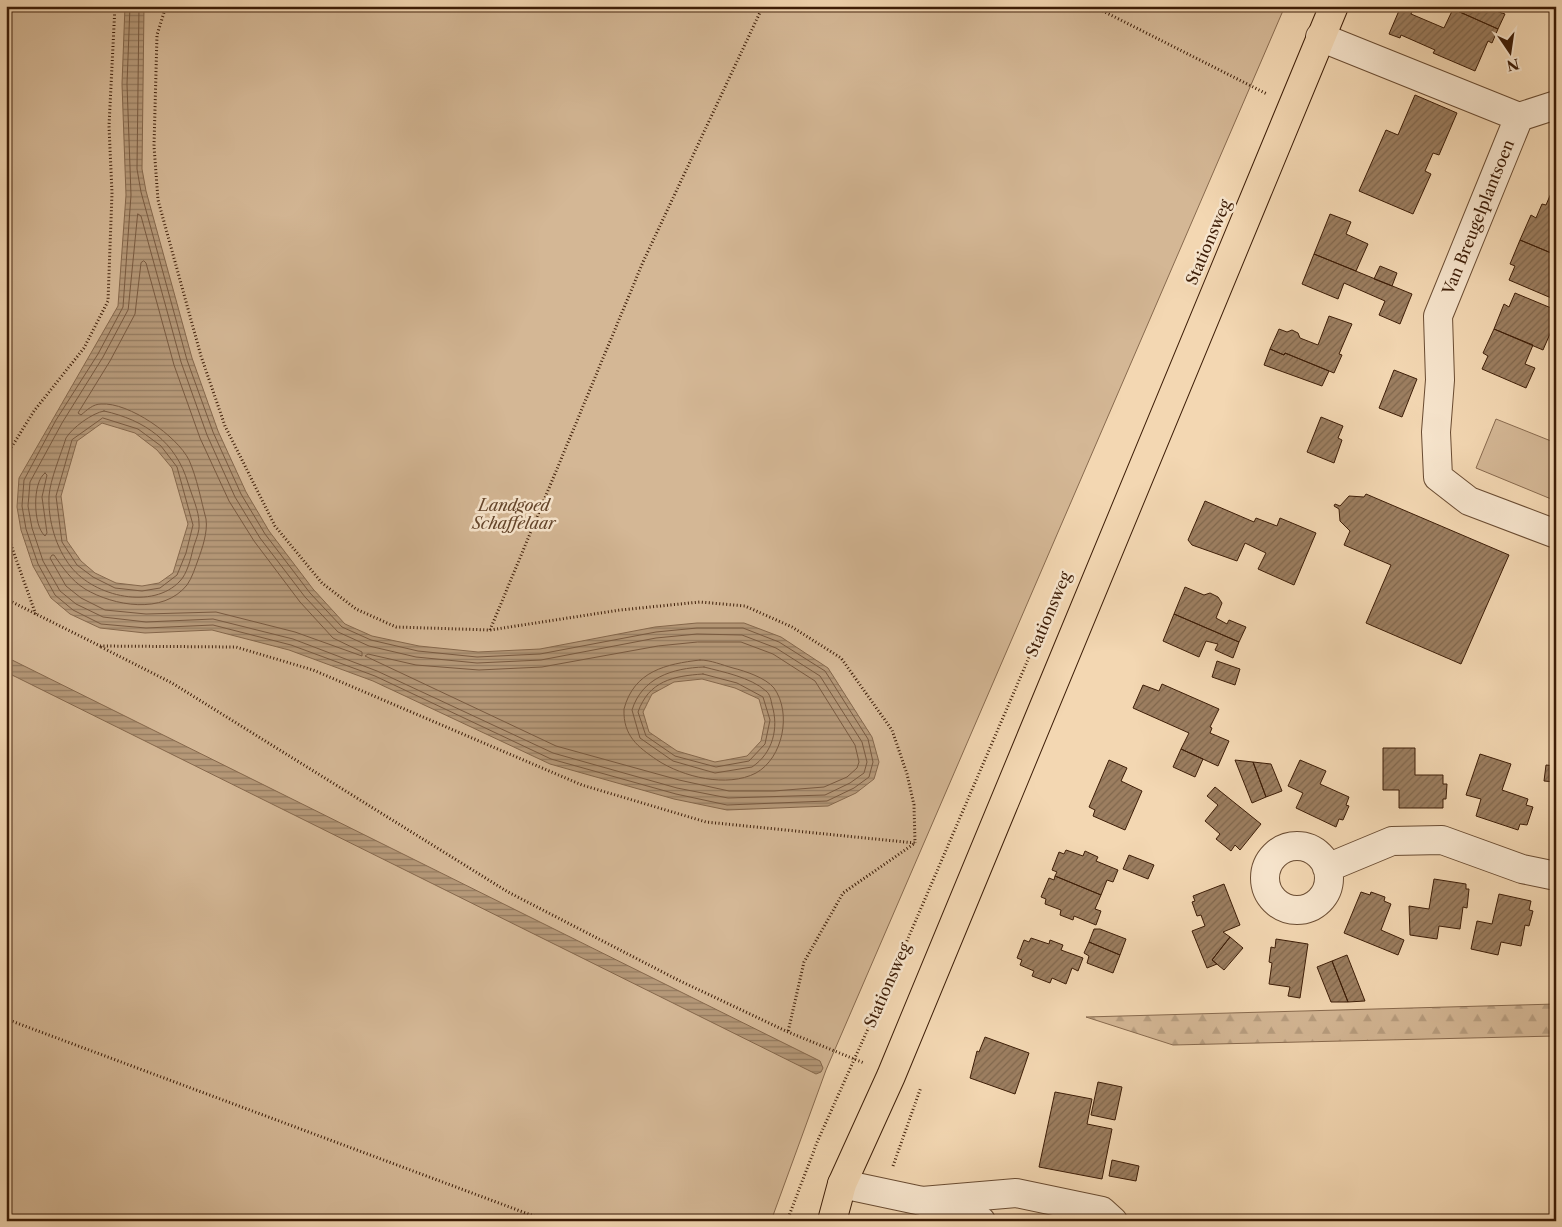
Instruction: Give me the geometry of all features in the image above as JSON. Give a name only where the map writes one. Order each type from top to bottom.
[{"type":"main road","name":"Stationsweg","points":[[832,1221],[842,1184],[899,1057],[1334,6]]},
{"type":"street","points":[[1320,37],[1519,117],[1556,105]]},
{"type":"street","name":"Van Breugelplantsoen","points":[[1519,117],[1438,316],[1440,380],[1436,432],[1438,477],[1469,501],[1556,534]]},
{"type":"street","points":[[1327,868],[1392,841],[1442,840],[1522,869],[1556,876]]},
{"type":"street","points":[[842,1184],[920,1211],[981,1221]]},
{"type":"street","points":[[920,1211],[1016,1193],[1102,1211],[1113,1221]]},
{"type":"path","points":[[6,475],[11,448],[34,411],[84,348],[108,301],[112,193],[109,126],[115,6]]},
{"type":"path","points":[[166,6],[157,35],[154,146],[158,200],[200,356],[225,426],[253,486],[275,526],[322,583],[356,609],[396,627],[490,630],[620,610],[700,602],[745,606],[792,627],[841,658],[892,730],[907,774],[914,805],[915,843]]},
{"type":"path","points":[[490,630],[643,262],[763,6]]},
{"type":"path","points":[[1093,6],[1271,96]]},
{"type":"path","points":[[6,531],[36,615]]},
{"type":"path","points":[[6,600],[172,683],[508,892],[678,980],[788,1032],[855,1059]]},
{"type":"path","name":"Stationsweg","points":[[788,1221],[818,1140],[1047,616]]},
{"type":"path","points":[[100,646],[236,647],[313,670],[582,785],[697,819],[915,843]]},
{"type":"path","points":[[788,1032],[804,962],[843,893],[915,843]]},
{"type":"path","points":[[6,1019],[547,1221]]},
{"type":"green space","name":"Landgoed Schaffelaar","points":[[6,6],[1285,6],[826,1070],[771,1221],[6,1221]]},
{"type":"green space","points":[[1496,419],[1556,443],[1556,501],[1476,468]]},
{"type":"green space","points":[[1556,1004],[1556,1036],[1173,1045],[1086,1017]]},
{"type":"water","points":[[125,6],[144,6],[142,169],[146,191],[192,358],[218,431],[246,492],[269,531],[313,589],[345,624],[372,636],[419,646],[478,652],[540,649],[655,627],[697,623],[744,623],[781,637],[828,668],[872,737],[879,762],[874,779],[856,793],[828,806],[727,810],[674,799],[550,764],[373,681],[289,650],[212,630],[145,633],[100,628],[70,614],[51,598],[33,566],[21,530],[17,507],[19,478],[118,306],[126,195],[122,84]],"holes":[[[102,423],[135,433],[157,450],[172,468],[188,524],[173,573],[159,583],[142,586],[116,583],[95,573],[81,561],[67,541],[61,496],[77,441]],[[702,679],[735,688],[759,699],[765,721],[761,741],[747,756],[715,762],[677,751],[649,732],[643,712],[652,694],[674,682]]]},
{"type":"water","points":[[6,657],[820,1061],[823,1068],[821,1072],[816,1074],[6,672]]},
{"type":"building","points":[[1401,6],[1414,7],[1411,14],[1444,28],[1453,9],[1498,29],[1492,43],[1488,41],[1475,71],[1433,53],[1435,50],[1401,35],[1400,38],[1389,34]]},
{"type":"building","points":[[1454,6],[1498,6],[1496,11],[1505,14],[1498,29],[1453,9]]},
{"type":"building","points":[[1415,95],[1457,113],[1439,155],[1433,153],[1425,171],[1431,174],[1413,214],[1359,191],[1386,130],[1398,135]]},
{"type":"building","points":[[1552,191],[1556,193],[1556,255],[1520,240],[1531,215],[1536,218],[1542,204],[1546,205]]},
{"type":"building","points":[[1330,214],[1351,222],[1346,234],[1368,244],[1356,271],[1314,254]]},
{"type":"building","points":[[1520,240],[1556,255],[1556,300],[1509,280],[1515,266],[1510,264]]},
{"type":"building","points":[[1314,254],[1412,294],[1400,324],[1379,315],[1385,301],[1344,283],[1338,299],[1302,284]]},
{"type":"building","points":[[1380,266],[1397,273],[1392,286],[1374,279]]},
{"type":"building","points":[[1515,293],[1556,310],[1556,320],[1543,350],[1494,329],[1504,304],[1509,307]]},
{"type":"building","points":[[1329,316],[1352,324],[1339,354],[1342,355],[1334,373],[1285,353],[1284,355],[1270,349],[1279,329],[1287,332],[1292,330],[1298,333],[1300,338],[1318,345]]},
{"type":"building","points":[[1494,329],[1533,345],[1525,364],[1535,368],[1526,388],[1482,369],[1488,356],[1483,353]]},
{"type":"building","points":[[1270,349],[1329,371],[1322,386],[1264,365]]},
{"type":"building","points":[[1394,370],[1417,379],[1402,417],[1379,408]]},
{"type":"building","points":[[1321,417],[1343,426],[1338,438],[1342,440],[1334,463],[1307,452]]},
{"type":"building","points":[[1366,494],[1509,555],[1461,664],[1366,623],[1391,565],[1344,545],[1350,531],[1340,521],[1339,509],[1334,506],[1335,504],[1340,506],[1349,496],[1364,497]]},
{"type":"building","points":[[1205,501],[1254,522],[1256,518],[1277,526],[1280,518],[1316,533],[1294,585],[1258,569],[1266,553],[1245,543],[1237,561],[1192,545],[1188,540]]},
{"type":"building","points":[[1185,587],[1204,595],[1210,593],[1218,597],[1222,603],[1216,618],[1227,624],[1229,620],[1246,627],[1239,642],[1174,614]]},
{"type":"building","points":[[1174,614],[1239,642],[1233,658],[1215,650],[1218,644],[1206,641],[1199,657],[1163,641]]},
{"type":"building","points":[[1217,661],[1240,669],[1235,685],[1212,677]]},
{"type":"building","points":[[1162,684],[1219,709],[1210,727],[1212,728],[1210,733],[1229,741],[1218,766],[1181,749],[1189,733],[1133,708],[1143,685],[1159,691]]},
{"type":"building","points":[[1383,748],[1415,748],[1415,775],[1443,775],[1443,784],[1447,784],[1443,808],[1399,808],[1399,790],[1383,790]]},
{"type":"building","points":[[1181,749],[1203,759],[1195,777],[1173,767]]},
{"type":"building","points":[[1480,754],[1511,764],[1502,790],[1528,799],[1526,805],[1533,807],[1527,825],[1520,824],[1518,830],[1476,816],[1481,799],[1466,795]]},
{"type":"building","points":[[1109,760],[1127,768],[1121,781],[1142,791],[1125,830],[1093,816],[1095,810],[1089,807]]},
{"type":"building","points":[[1235,760],[1253,762],[1266,797],[1252,803]]},
{"type":"building","points":[[1300,760],[1326,771],[1320,784],[1349,797],[1346,805],[1349,806],[1343,820],[1339,819],[1336,827],[1296,808],[1303,793],[1288,786]]},
{"type":"building","points":[[1253,762],[1271,764],[1282,791],[1266,797]]},
{"type":"building","points":[[1546,765],[1556,766],[1556,782],[1544,781]]},
{"type":"building","points":[[1215,787],[1261,824],[1240,850],[1235,845],[1231,851],[1216,839],[1220,834],[1205,821],[1218,805],[1207,796]]},
{"type":"building","points":[[1066,850],[1083,856],[1085,851],[1098,857],[1096,861],[1118,870],[1113,882],[1107,880],[1101,895],[1055,876],[1057,872],[1052,870],[1059,852],[1064,854]]},
{"type":"building","points":[[1129,855],[1154,865],[1148,879],[1123,869]]},
{"type":"building","points":[[1055,876],[1101,895],[1095,909],[1101,911],[1096,925],[1074,916],[1073,920],[1060,915],[1061,910],[1045,904],[1046,899],[1041,897],[1049,878],[1054,880]]},
{"type":"building","points":[[1434,879],[1466,884],[1466,889],[1469,889],[1467,908],[1463,907],[1460,929],[1439,926],[1437,939],[1410,935],[1409,906],[1429,909]]},
{"type":"building","points":[[1224,884],[1240,925],[1223,932],[1230,937],[1212,960],[1217,964],[1207,968],[1192,931],[1205,926],[1201,915],[1197,916],[1192,902],[1195,901],[1193,896]]},
{"type":"building","points":[[1361,892],[1370,895],[1371,892],[1385,897],[1384,901],[1391,904],[1381,930],[1404,940],[1398,955],[1344,933]]},
{"type":"building","points":[[1499,894],[1531,901],[1529,910],[1533,911],[1529,926],[1525,925],[1521,946],[1501,942],[1498,955],[1471,949],[1477,921],[1492,924]]},
{"type":"building","points":[[1094,929],[1100,929],[1126,939],[1120,955],[1089,942]]},
{"type":"building","points":[[1230,937],[1243,948],[1224,970],[1212,960]]},
{"type":"building","points":[[1031,938],[1049,944],[1050,940],[1063,945],[1061,950],[1083,958],[1078,971],[1072,968],[1066,984],[1052,978],[1050,983],[1032,976],[1034,971],[1020,965],[1022,960],[1017,958],[1024,940],[1029,942]]},
{"type":"building","points":[[1276,939],[1308,944],[1300,998],[1288,996],[1290,987],[1269,984],[1272,963],[1269,962],[1271,947],[1275,948]]},
{"type":"building","points":[[1089,942],[1120,955],[1113,973],[1087,963],[1089,956],[1084,953]]},
{"type":"building","points":[[1347,955],[1365,1001],[1348,1002],[1332,961]]},
{"type":"building","points":[[1332,961],[1348,1002],[1331,1002],[1317,967]]},
{"type":"building","points":[[985,1037],[1029,1053],[1015,1094],[970,1078],[977,1051],[979,1052]]},
{"type":"building","points":[[1098,1082],[1122,1087],[1115,1120],[1091,1115]]},
{"type":"building","points":[[1055,1092],[1092,1099],[1087,1124],[1112,1129],[1102,1179],[1039,1167]]},
{"type":"building","points":[[1112,1160],[1139,1166],[1136,1181],[1109,1176]]}]
